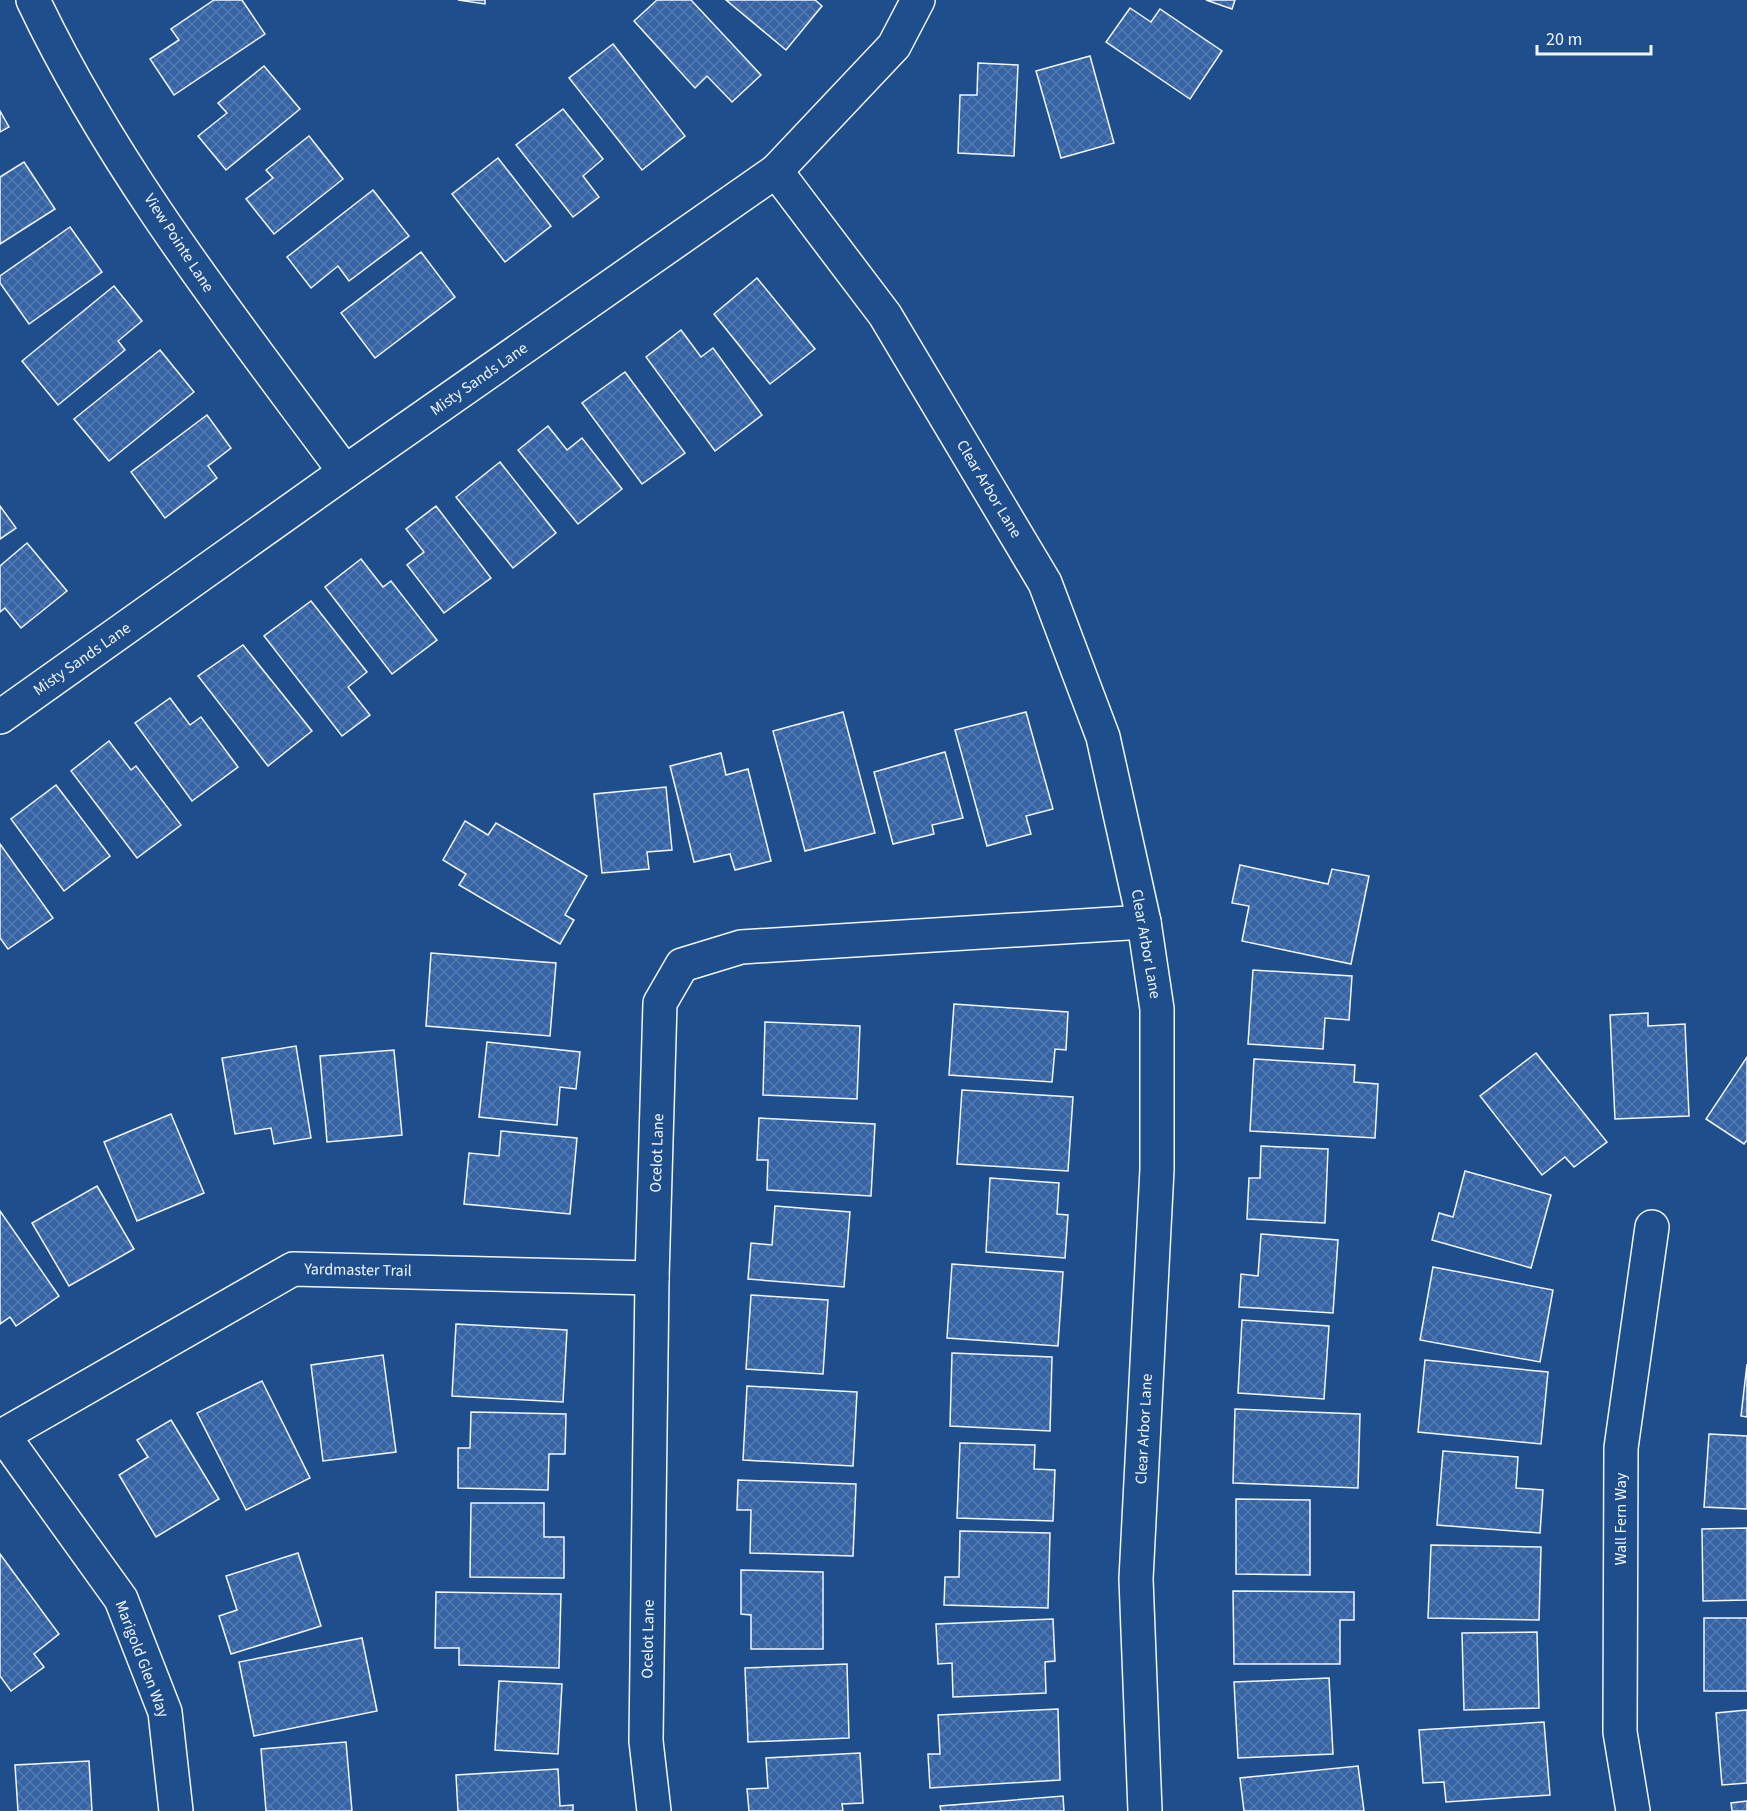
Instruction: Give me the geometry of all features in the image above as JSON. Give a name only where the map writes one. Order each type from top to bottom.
[{"type":"street","name":"View Pointe Lane","points":[[33,0],[70,76],[199,274],[345,472]]},
{"type":"street","name":"Misty Sands Lane","points":[[0,717],[345,472],[776,171],[894,46],[918,0]]},
{"type":"street","name":"Clear Arbor Lane","points":[[776,171],[885,315],[1045,583],[1103,737],[1144,922],[1156,1009],[1157,1169],[1136,1579],[1145,1811]]},
{"type":"street","name":"Ocelot Lane","points":[[654,1811],[646,1741],[652,1278],[660,1003],[682,965],[741,947],[1144,922]]},
{"type":"street","name":"Wall Fern Way","points":[[1633,1811],[1620,1732],[1621,1448],[1652,1227]]},
{"type":"street","name":"Yardmaster Trail","points":[[1,1436],[293,1269],[652,1278]]},
{"type":"street","name":"Marigold Glen Way","points":[[1,1436],[121,1599],[165,1712],[176,1811]]},
{"type":"building","points":[[214,0],[242,0],[265,34],[174,95],[150,59],[179,40],[171,29]]},
{"type":"building","points":[[458,0],[485,0],[485,4]]},
{"type":"building","points":[[657,0],[691,0],[761,75],[732,102],[707,76],[695,88],[634,21]]},
{"type":"building","points":[[726,0],[815,0],[822,6],[786,50]]},
{"type":"building","points":[[1206,0],[1235,0],[1232,9]]},
{"type":"building","points":[[1130,8],[1151,22],[1160,9],[1222,51],[1190,99],[1106,42]]},
{"type":"building","points":[[613,44],[685,136],[642,170],[569,78]]},
{"type":"building","points":[[1090,56],[1114,143],[1061,158],[1036,71]]},
{"type":"building","points":[[978,63],[1018,65],[1014,156],[958,153],[960,95],[977,95]]},
{"type":"building","points":[[264,66],[300,109],[226,170],[198,136],[227,113],[218,103]]},
{"type":"building","points":[[563,109],[603,159],[583,176],[599,197],[573,217],[516,145]]},
{"type":"building","points":[[0,111],[9,127],[0,132]]},
{"type":"building","points":[[309,136],[343,179],[274,234],[246,199],[273,178],[266,170]]},
{"type":"building","points":[[498,158],[551,226],[505,262],[452,194]]},
{"type":"building","points":[[24,162],[55,209],[0,244],[0,177]]},
{"type":"building","points":[[373,190],[409,236],[349,281],[338,266],[311,288],[287,257]]},
{"type":"building","points":[[70,227],[102,272],[29,324],[0,283],[0,276]]},
{"type":"building","points":[[421,252],[455,297],[375,358],[341,313]]},
{"type":"building","points":[[757,278],[815,349],[770,384],[714,314]]},
{"type":"building","points":[[114,286],[142,321],[118,341],[125,350],[58,405],[22,361]]},
{"type":"building","points":[[681,330],[701,357],[713,348],[762,415],[715,451],[646,357]]},
{"type":"building","points":[[160,350],[194,392],[109,461],[74,419]]},
{"type":"building","points":[[625,372],[685,453],[642,484],[582,403]]},
{"type":"building","points":[[207,415],[231,448],[208,466],[217,478],[165,518],[131,472]]},
{"type":"building","points":[[548,426],[567,450],[582,438],[622,489],[578,524],[518,450]]},
{"type":"building","points":[[500,462],[556,533],[513,568],[456,497]]},
{"type":"building","points":[[0,506],[16,528],[0,539]]},
{"type":"building","points":[[436,506],[491,578],[444,613],[407,565],[424,552],[406,529]]},
{"type":"building","points":[[27,543],[67,591],[21,628],[5,608],[0,612],[0,566]]},
{"type":"building","points":[[361,559],[383,587],[391,581],[437,640],[392,674],[325,587]]},
{"type":"building","points":[[311,601],[367,672],[348,687],[370,715],[342,736],[264,636]]},
{"type":"building","points":[[243,645],[312,731],[268,766],[198,676]]},
{"type":"building","points":[[170,698],[190,725],[201,717],[238,767],[192,801],[135,723]]},
{"type":"building","points":[[843,712],[875,833],[805,851],[773,731]]},
{"type":"building","points":[[1026,712],[1053,809],[1026,816],[1031,834],[987,846],[955,730]]},
{"type":"building","points":[[109,741],[131,770],[136,766],[181,825],[137,858],[71,771]]},
{"type":"building","points":[[945,752],[963,818],[932,825],[934,834],[893,844],[874,772]]},
{"type":"building","points":[[721,753],[726,775],[748,769],[771,861],[735,870],[730,854],[694,862],[670,766]]},
{"type":"building","points":[[56,785],[110,856],[64,891],[11,819]]},
{"type":"building","points":[[666,787],[672,850],[647,852],[649,869],[602,873],[594,794]]},
{"type":"building","points":[[465,821],[488,835],[496,823],[587,876],[565,915],[574,920],[560,944],[459,885],[466,874],[443,860]]},
{"type":"building","points":[[0,844],[53,918],[8,949],[0,938]]},
{"type":"building","points":[[1240,865],[1328,884],[1332,869],[1369,876],[1351,964],[1242,941],[1249,906],[1232,903]]},
{"type":"building","points":[[431,953],[556,963],[550,1036],[426,1026]]},
{"type":"building","points":[[1253,970],[1352,976],[1349,1020],[1325,1018],[1323,1049],[1248,1044]]},
{"type":"building","points":[[954,1004],[1068,1012],[1066,1050],[1055,1049],[1052,1082],[949,1075]]},
{"type":"building","points":[[1648,1013],[1648,1026],[1685,1024],[1689,1116],[1615,1119],[1610,1015]]},
{"type":"building","points":[[765,1022],[860,1026],[857,1099],[763,1095]]},
{"type":"building","points":[[487,1042],[580,1052],[576,1089],[560,1087],[557,1125],[479,1117]]},
{"type":"building","points":[[296,1046],[311,1138],[274,1144],[271,1128],[235,1134],[222,1058]]},
{"type":"building","points":[[394,1050],[402,1135],[327,1142],[320,1056]]},
{"type":"building","points":[[1536,1053],[1607,1142],[1574,1167],[1565,1157],[1542,1175],[1480,1096]]},
{"type":"building","points":[[1747,1057],[1747,1140],[1744,1144],[1706,1119]]},
{"type":"building","points":[[1254,1059],[1355,1065],[1354,1082],[1378,1084],[1375,1138],[1250,1131]]},
{"type":"building","points":[[962,1090],[1073,1097],[1068,1171],[957,1164]]},
{"type":"building","points":[[171,1114],[204,1193],[137,1221],[104,1142]]},
{"type":"building","points":[[759,1118],[875,1124],[871,1196],[767,1190],[768,1160],[757,1160]]},
{"type":"building","points":[[501,1131],[577,1138],[570,1214],[464,1204],[469,1153],[499,1156]]},
{"type":"building","points":[[1261,1146],[1328,1149],[1325,1223],[1247,1219],[1249,1178],[1260,1178]]},
{"type":"building","points":[[1465,1171],[1551,1195],[1531,1268],[1432,1240],[1439,1213],[1453,1217]]},
{"type":"building","points":[[990,1178],[1059,1183],[1057,1214],[1068,1215],[1065,1258],[986,1252]]},
{"type":"building","points":[[97,1186],[134,1249],[69,1286],[32,1223]]},
{"type":"building","points":[[775,1206],[850,1212],[844,1287],[748,1279],[751,1243],[772,1245]]},
{"type":"building","points":[[0,1211],[59,1296],[16,1326],[10,1317],[0,1324]]},
{"type":"building","points":[[1261,1234],[1338,1240],[1333,1313],[1239,1307],[1241,1274],[1258,1276]]},
{"type":"building","points":[[952,1264],[1063,1272],[1058,1346],[947,1338]]},
{"type":"building","points":[[1433,1267],[1553,1290],[1540,1362],[1420,1340]]},
{"type":"building","points":[[751,1295],[828,1300],[823,1374],[746,1369]]},
{"type":"building","points":[[1242,1320],[1329,1326],[1324,1399],[1238,1393]]},
{"type":"building","points":[[456,1324],[567,1330],[563,1402],[452,1396]]},
{"type":"building","points":[[952,1353],[1052,1357],[1050,1431],[950,1426]]},
{"type":"building","points":[[383,1355],[396,1452],[323,1461],[311,1365]]},
{"type":"building","points":[[1425,1360],[1548,1372],[1541,1444],[1418,1432]]},
{"type":"building","points":[[1747,1364],[1747,1417],[1741,1416]]},
{"type":"building","points":[[262,1381],[310,1478],[246,1510],[197,1413]]},
{"type":"building","points":[[747,1386],[857,1392],[853,1466],[743,1460]]},
{"type":"building","points":[[1235,1409],[1360,1414],[1358,1488],[1233,1483]]},
{"type":"building","points":[[471,1412],[566,1414],[565,1454],[549,1454],[548,1490],[458,1488],[458,1448],[470,1448]]},
{"type":"building","points":[[171,1420],[219,1499],[156,1537],[119,1475],[148,1457],[137,1440]]},
{"type":"building","points":[[1709,1434],[1747,1436],[1747,1509],[1704,1507]]},
{"type":"building","points":[[960,1443],[1035,1445],[1034,1469],[1055,1470],[1053,1521],[957,1518]]},
{"type":"building","points":[[1443,1451],[1518,1457],[1516,1488],[1543,1490],[1540,1533],[1437,1525]]},
{"type":"building","points":[[738,1480],[856,1484],[853,1556],[750,1553],[751,1510],[737,1510]]},
{"type":"building","points":[[1236,1499],[1310,1500],[1310,1575],[1236,1574]]},
{"type":"building","points":[[471,1503],[544,1503],[544,1537],[564,1537],[564,1578],[470,1577]]},
{"type":"building","points":[[1747,1528],[1747,1600],[1703,1601],[1702,1529]]},
{"type":"building","points":[[960,1531],[1050,1533],[1048,1608],[944,1605],[945,1577],[959,1577]]},
{"type":"building","points":[[1431,1545],[1541,1547],[1539,1620],[1428,1618]]},
{"type":"building","points":[[298,1553],[321,1626],[231,1654],[219,1616],[237,1610],[226,1576]]},
{"type":"building","points":[[0,1554],[59,1634],[34,1654],[44,1667],[11,1691],[0,1676]]},
{"type":"building","points":[[741,1570],[823,1572],[823,1649],[751,1649],[751,1615],[741,1614]]},
{"type":"building","points":[[1233,1591],[1354,1592],[1354,1620],[1340,1620],[1340,1664],[1234,1664]]},
{"type":"building","points":[[436,1592],[561,1594],[559,1668],[459,1665],[459,1648],[435,1648]]},
{"type":"building","points":[[1704,1618],[1747,1618],[1747,1691],[1704,1691]]},
{"type":"building","points":[[1053,1619],[1055,1661],[1045,1662],[1046,1693],[953,1697],[952,1663],[938,1664],[936,1624]]},
{"type":"building","points":[[1537,1632],[1539,1708],[1464,1710],[1462,1633]]},
{"type":"building","points":[[362,1638],[377,1711],[254,1736],[239,1662]]},
{"type":"building","points":[[847,1664],[849,1738],[748,1742],[745,1668]]},
{"type":"building","points":[[1329,1678],[1333,1754],[1238,1758],[1234,1682]]},
{"type":"building","points":[[499,1681],[562,1684],[558,1754],[495,1750]]},
{"type":"building","points":[[1058,1709],[1060,1780],[930,1788],[928,1754],[940,1754],[938,1715]]},
{"type":"building","points":[[1747,1710],[1747,1783],[1722,1785],[1716,1713]]},
{"type":"building","points":[[1544,1722],[1550,1795],[1446,1802],[1444,1782],[1423,1783],[1419,1730]]},
{"type":"building","points":[[346,1742],[352,1811],[266,1811],[261,1749]]},
{"type":"building","points":[[860,1753],[863,1803],[842,1804],[843,1811],[749,1811],[747,1789],[768,1788],[766,1758]]},
{"type":"building","points":[[89,1761],[92,1811],[18,1811],[15,1765]]},
{"type":"building","points":[[1358,1766],[1364,1811],[1244,1811],[1240,1778]]},
{"type":"building","points":[[558,1769],[560,1806],[573,1805],[573,1811],[458,1811],[456,1775]]},
{"type":"building","points":[[1063,1796],[1064,1811],[941,1811],[940,1806]]},
{"type":"building","points":[[1747,1801],[1747,1811],[1732,1811],[1731,1803]]}]
